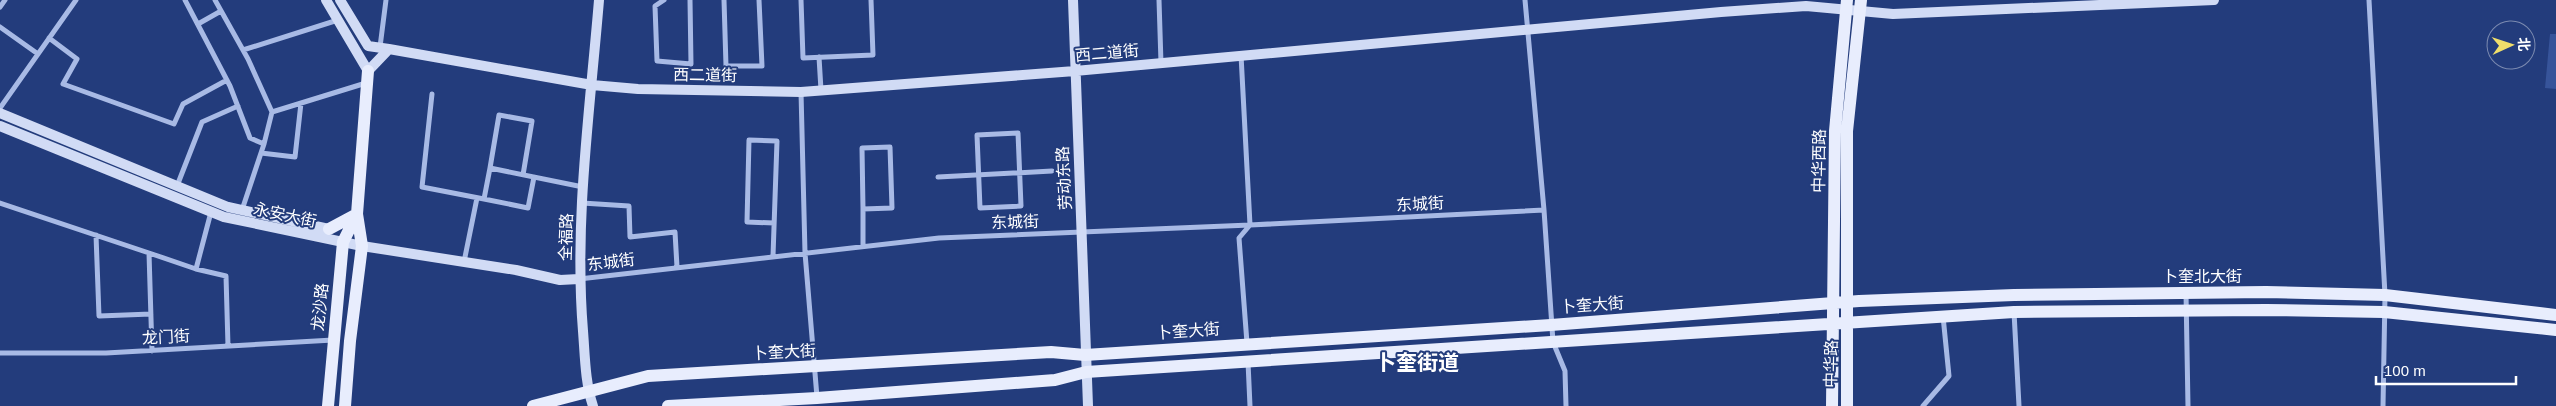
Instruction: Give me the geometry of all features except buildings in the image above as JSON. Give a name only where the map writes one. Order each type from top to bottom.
[{"type":"main road","points":[[326,0],[368,76]]},
{"type":"main road","points":[[340,0],[368,46],[384,48],[368,76]]},
{"type":"main road","name":"全福路","points":[[592,406],[588,392],[579,279],[582,203],[599,0]]},
{"type":"main road","name":"劳动东路","points":[[1072,0],[1087,331],[1085,355],[1088,406]]},
{"type":"main road","name":"西二道街","points":[[384,48],[592,85],[638,89],[801,92],[1075,71],[1527,29],[1806,6],[1853,5],[1893,14],[2214,0]]},
{"type":"main road","name":"中华西路","points":[[1848,322],[1846,131],[1853,5]]},
{"type":"main road","name":"中华西路","points":[[1834,323],[1835,131],[1853,5]]},
{"type":"main road","name":"龙沙路","points":[[345,406],[350,341],[362,246],[357,214],[368,76]]},
{"type":"main road","name":"永安大街","points":[[0,113],[228,207],[329,229]]},
{"type":"main road","name":"永安大街","points":[[0,126],[224,217],[362,246],[560,280],[579,279]]},
{"type":"main road","points":[[329,229],[357,214]]},
{"type":"main road","name":"龙沙路","points":[[328,406],[343,242],[357,214]]},
{"type":"main road","name":"卜奎北大街","points":[[1848,304],[2014,295],[2186,292],[2385,295],[2556,315]]},
{"type":"main road","name":"卜奎大街","points":[[533,406],[648,376],[1051,352],[1085,355],[1848,304]]},
{"type":"main road","name":"卜奎北大街","points":[[1848,322],[2014,312],[2186,310],[2384,312],[2556,330]]},
{"type":"main road","name":"卜奎大街","points":[[668,406],[818,398],[836,401],[1055,380],[1086,372],[1848,322]]},
{"type":"main road","name":"中华路","points":[[1847,406],[1848,322]]},
{"type":"main road","name":"中华路","points":[[1832,406],[1834,323]]},
{"type":"street","points":[[0,7],[5,0]]},
{"type":"street","points":[[0,108],[76,0]]},
{"type":"street","points":[[185,0],[227,80],[250,138],[264,144]]},
{"type":"street","points":[[215,0],[243,50],[272,112],[264,144],[242,210]]},
{"type":"street","points":[[384,48],[386,0]]},
{"type":"street","points":[[664,0],[655,6],[657,60],[691,64],[690,0]]},
{"type":"street","points":[[724,0],[726,66],[762,66],[759,0]]},
{"type":"street","points":[[801,0],[803,58],[873,55],[871,0]]},
{"type":"street","points":[[1159,0],[1161,63]]},
{"type":"street","points":[[1525,0],[1544,210],[1552,342],[1565,371],[1566,406]]},
{"type":"street","points":[[2369,0],[2385,295],[2383,406]]},
{"type":"street","points":[[198,24],[221,10]]},
{"type":"street","points":[[243,50],[338,20]]},
{"type":"street","points":[[0,27],[38,54]]},
{"type":"street","points":[[49,38],[77,59],[63,84],[174,124],[183,104],[227,80]]},
{"type":"street","points":[[1241,55],[1250,225],[1239,238],[1247,344]]},
{"type":"street","points":[[819,57],[820,90]]},
{"type":"street","points":[[272,112],[301,103],[368,76]]},
{"type":"street","points":[[801,92],[805,252],[818,398]]},
{"type":"street","points":[[432,94],[422,187],[528,208],[534,177]]},
{"type":"street","points":[[261,153],[295,157],[301,103]]},
{"type":"street","points":[[177,186],[202,122],[238,106]]},
{"type":"street","points":[[484,200],[499,115],[532,121],[523,175]]},
{"type":"street","points":[[1018,133],[1021,206],[980,208],[978,175],[977,135],[1018,133]]},
{"type":"street","points":[[773,256],[777,141],[749,140],[746,222],[774,223]]},
{"type":"street","points":[[863,209],[892,208],[890,147],[862,148],[863,246]]},
{"type":"street","points":[[490,168],[584,187]]},
{"type":"street","points":[[938,177],[1052,171]]},
{"type":"street","points":[[464,262],[477,198]]},
{"type":"street","points":[[0,203],[196,269],[226,276],[228,346]]},
{"type":"street","points":[[582,203],[628,206],[630,237],[675,232],[677,267]]},
{"type":"street","name":"东城街","points":[[579,279],[939,238],[1544,210]]},
{"type":"street","points":[[196,269],[211,212]]},
{"type":"street","points":[[96,235],[99,316],[151,314]]},
{"type":"street","points":[[149,253],[152,351]]},
{"type":"street","points":[[2186,292],[2188,406]]},
{"type":"street","points":[[2014,312],[2019,406]]},
{"type":"street","points":[[1923,406],[1949,376],[1943,316]]},
{"type":"street","name":"龙门街","points":[[0,353],[106,353],[333,340]]},
{"type":"street","points":[[1248,361],[1250,406]]},
{"type":"shaded area","points":[[2550,34],[2556,34],[2556,89],[2545,88]]},
{"type":"district","name":"卜奎街道","points":[[1417,362]]}]
